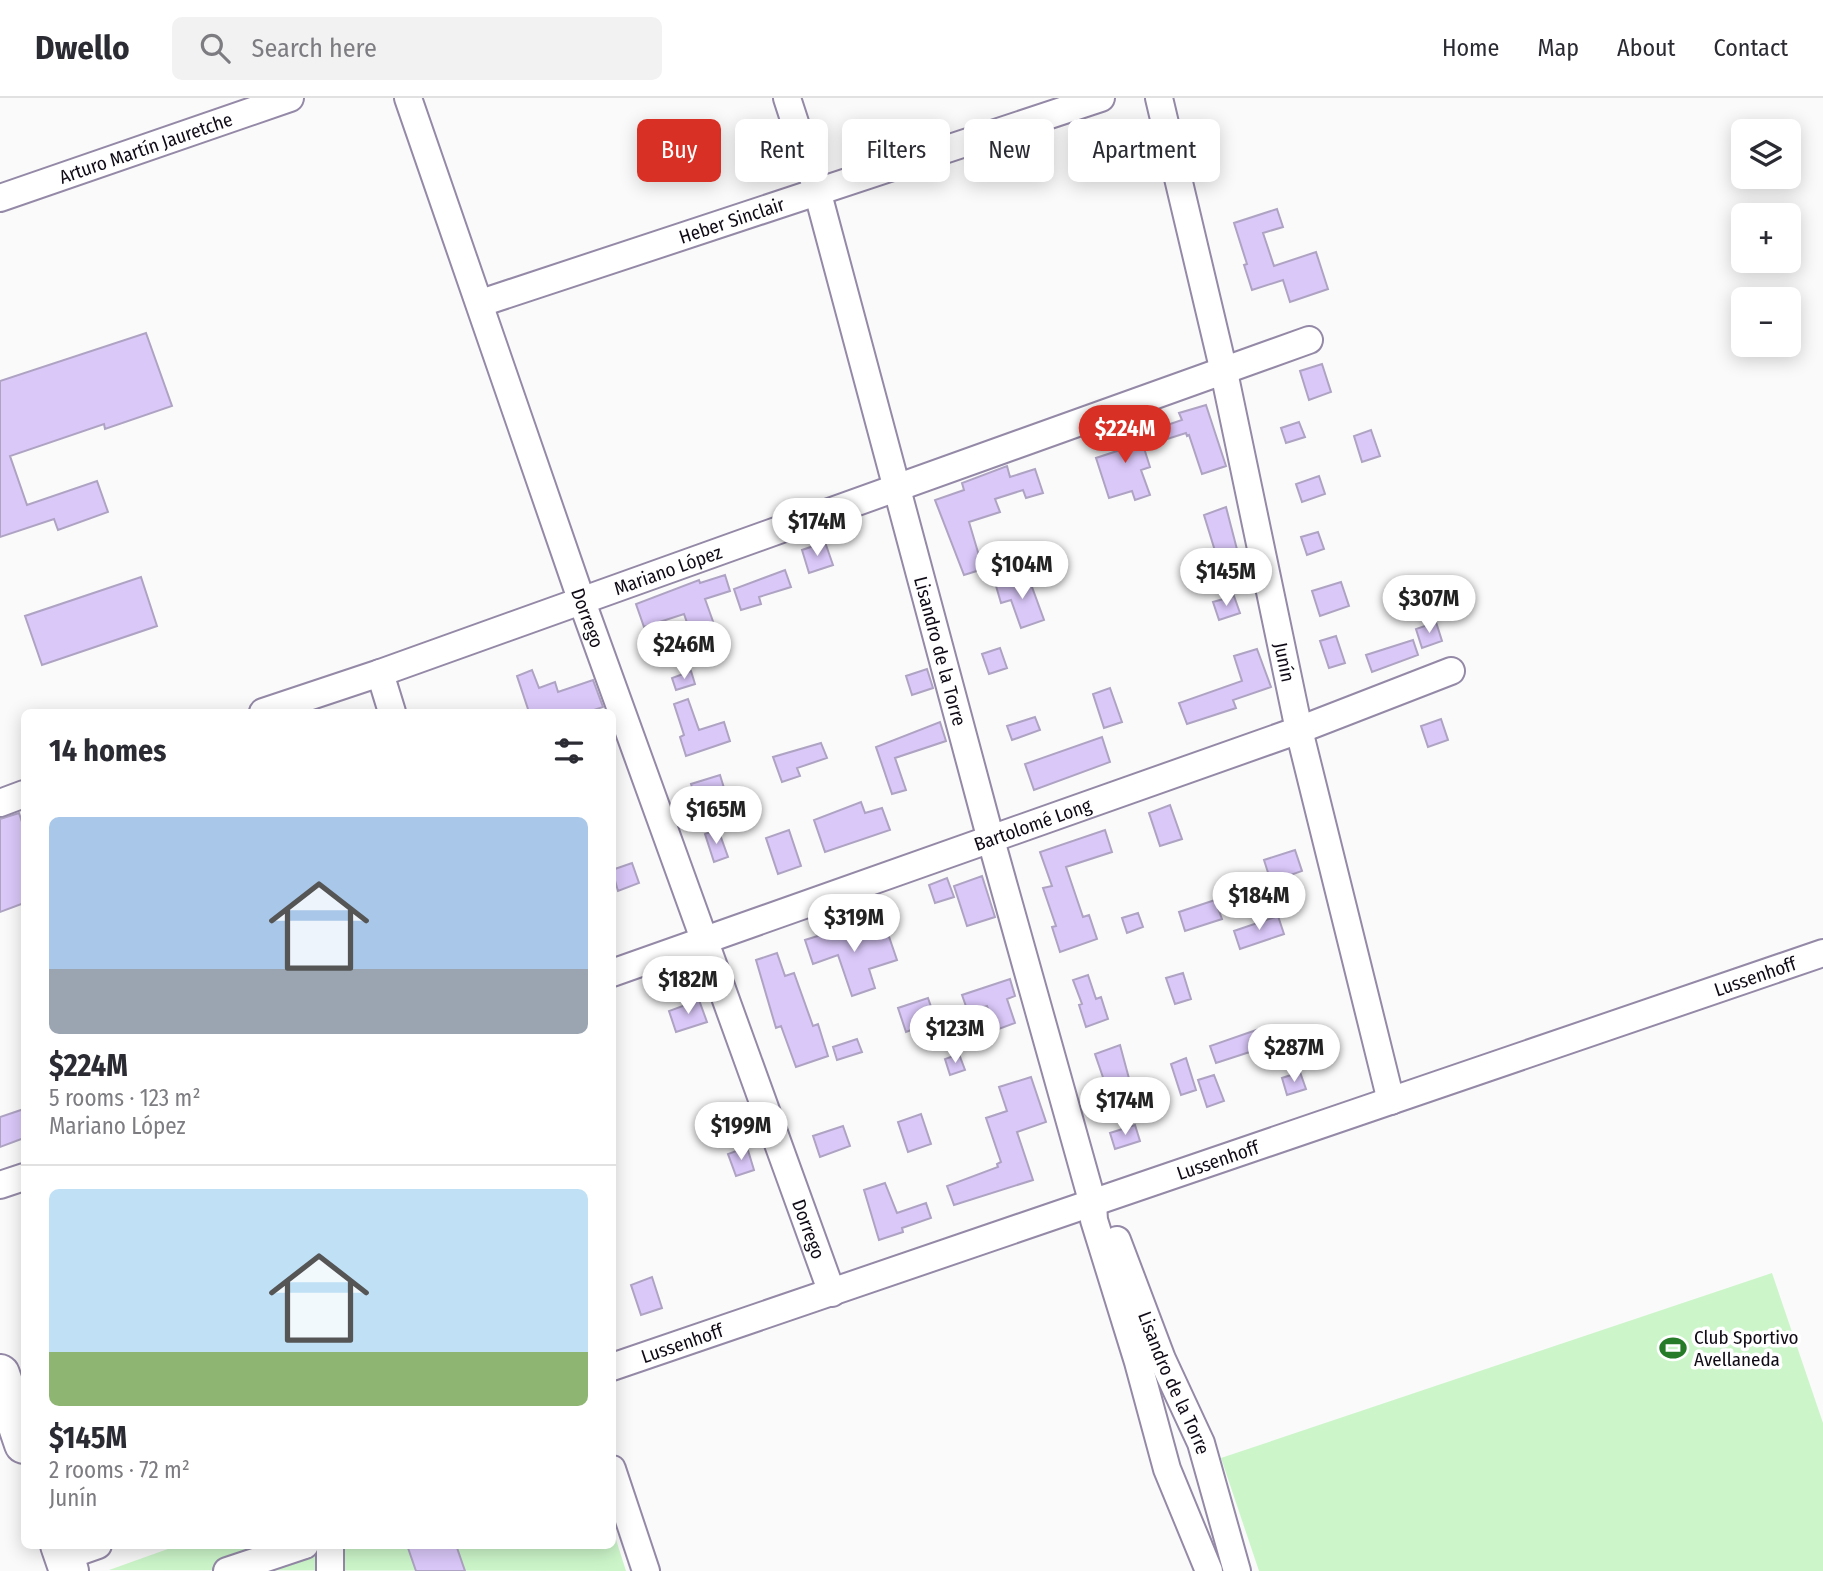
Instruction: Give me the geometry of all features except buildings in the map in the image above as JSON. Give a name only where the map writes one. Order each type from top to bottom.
[{"type":"highway","points":[[0,1374],[21,1435]]},
{"type":"street","name":"Arturo Martín Jauretche","points":[[0,198],[290,98]]},
{"type":"street","name":"Dorrego","points":[[408,98],[581,599],[832,1293]]},
{"type":"street","name":"Lisandro de la Torre","points":[[787,98],[817,190],[991,840],[1093,1204],[1094,1220],[1138,1362],[1163,1457],[1207,1567]]},
{"type":"street","name":"Heber Sinclair","points":[[481,303],[1101,98]]},
{"type":"street","name":"Junín","points":[[1159,98],[1224,372],[1299,730],[1391,1101]]},
{"type":"street","name":"Mariano López","points":[[272,709],[380,673],[1309,340]]},
{"type":"street","name":"Bartolomé Long","points":[[616,972],[1299,730],[1451,671]]},
{"type":"street","points":[[380,673],[391,709]]},
{"type":"street","points":[[0,803],[21,795]]},
{"type":"street","name":"Lussenhoff","points":[[616,1366],[1823,953]]},
{"type":"street","points":[[0,1185],[21,1178]]},
{"type":"street","name":"Lisandro de la Torre","points":[[1093,1204],[1111,1224],[1162,1359],[1200,1443],[1210,1469],[1234,1563]]},
{"type":"street","points":[[1163,1457],[1175,1441],[1182,1438],[1200,1443]]},
{"type":"street","points":[[1172,1482],[1192,1484],[1210,1469]]},
{"type":"street","points":[[616,1481],[646,1571]]},
{"type":"street","points":[[228,1571],[294,1549]]},
{"type":"street","points":[[330,1549],[330,1571]]},
{"type":"street","points":[[1207,1567],[1234,1563]]},
{"type":"green space","name":"Club Sportivo Avellaneda","points":[[1772,1273],[1823,1423],[1823,1571],[1259,1571],[1221,1458]]},
{"type":"green space","points":[[616,1539],[626,1571],[109,1570],[168,1549],[616,1549]]},
{"type":"place","name":"Club Sportivo Avellaneda","points":[[1673,1348]]}]
